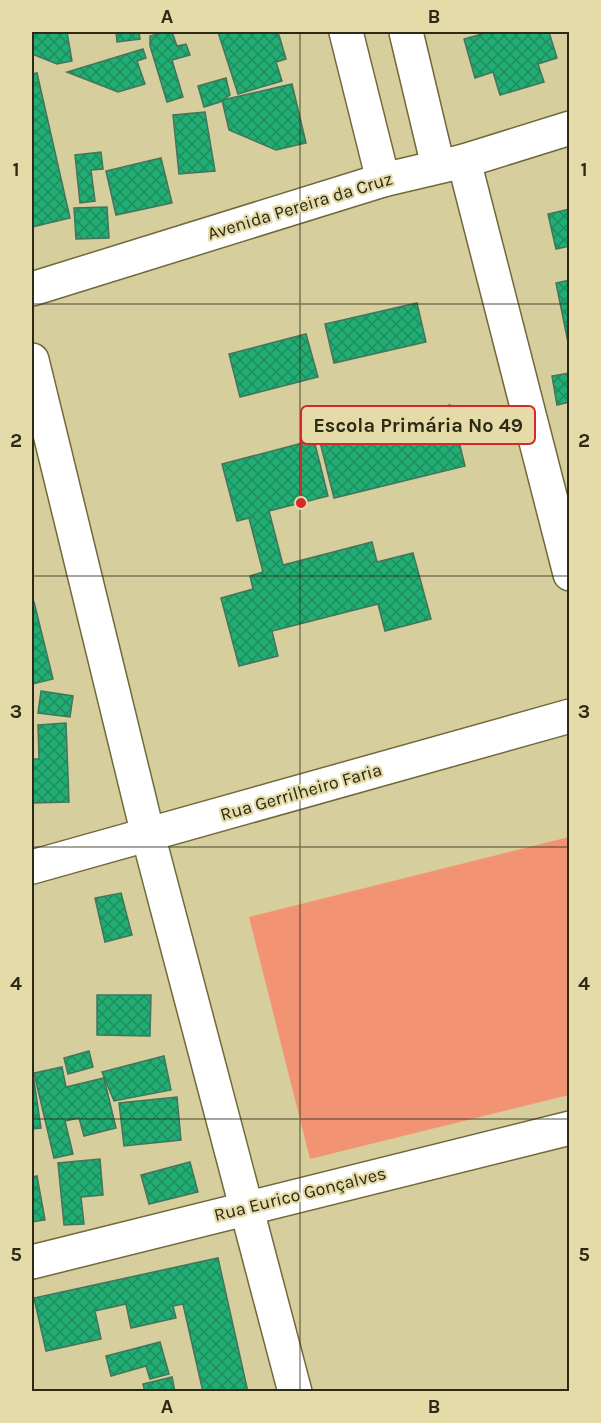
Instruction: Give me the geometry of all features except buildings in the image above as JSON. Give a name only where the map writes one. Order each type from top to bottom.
[{"type":"street","points":[[346,32],[383,180]]},
{"type":"street","points":[[406,32],[451,164],[570,574]]},
{"type":"street","name":"Avenida Pereira da Cruz","points":[[32,289],[383,180],[451,164],[570,128]]},
{"type":"street","points":[[32,360],[148,835],[295,1392]]},
{"type":"street","name":"Rua Gerrilheiro Faria","points":[[32,867],[570,716]]},
{"type":"street","name":"Rua Eurico Gonçalves","points":[[32,1262],[570,1128]]},
{"type":"shaded area","points":[[569,837],[569,1095],[310,1159],[249,917]]},
{"type":"place","name":"Escola Primária Nº 49","points":[[301,503]]}]
